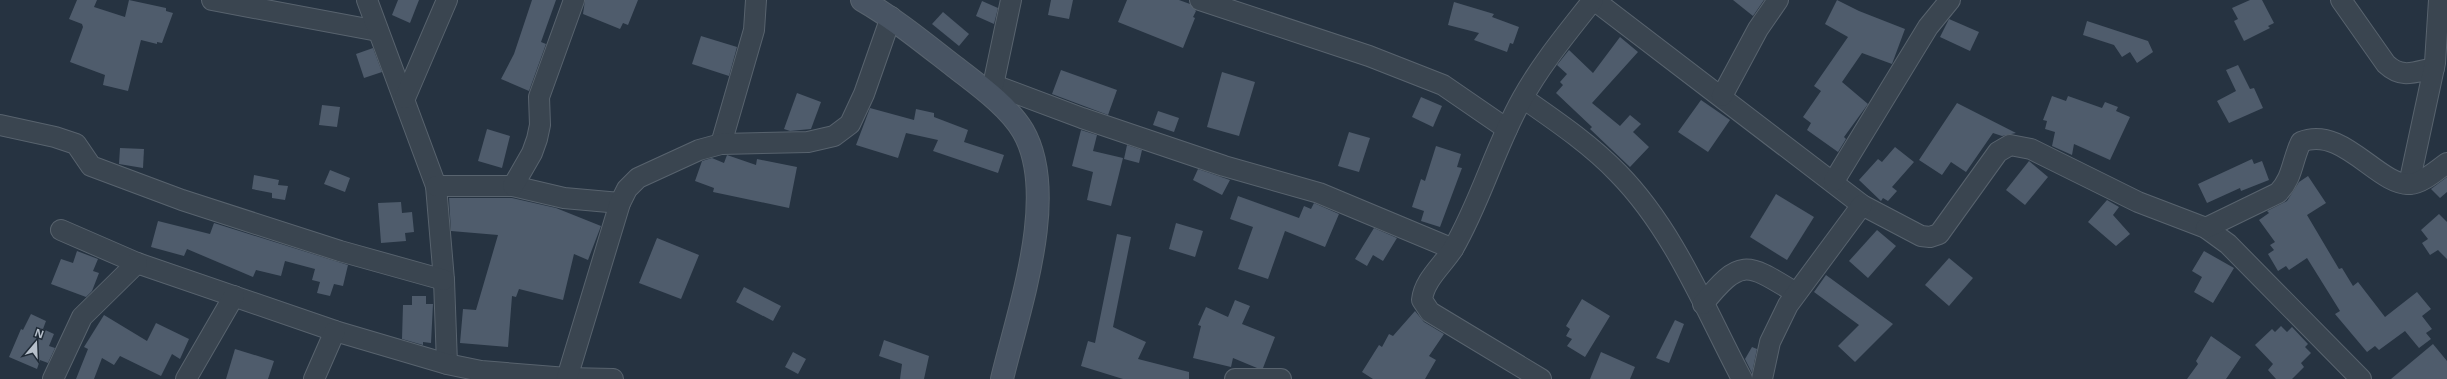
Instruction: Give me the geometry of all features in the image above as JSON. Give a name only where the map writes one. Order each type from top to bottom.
[{"type":"street","points":[[212,0],[378,31]]},
{"type":"street","points":[[367,0],[405,98],[436,186],[444,280],[447,364]]},
{"type":"street","points":[[405,98],[447,0]]},
{"type":"street","points":[[513,186],[532,153],[537,139],[540,125],[538,110],[540,92],[574,0]]},
{"type":"street","points":[[721,144],[754,30],[756,0]]},
{"type":"street","points":[[862,0],[891,17],[992,90],[1022,131],[1032,154],[1038,176],[1037,235],[1002,379]]},
{"type":"street","points":[[992,90],[1011,0]]},
{"type":"street","points":[[1200,0],[1369,56],[1443,85],[1507,129]]},
{"type":"street","points":[[1541,379],[1430,312],[1422,300],[1423,290],[1453,249],[1480,194],[1507,129],[1523,98],[1594,0],[1834,181],[1862,205],[1921,236],[1930,237],[1939,234],[1998,152],[2010,145],[2031,149],[2138,202],[2206,228],[2228,244],[2361,379]]},
{"type":"street","points":[[1722,96],[1758,29],[1778,0]]},
{"type":"street","points":[[1834,181],[1928,27],[1950,0]]},
{"type":"street","points":[[2341,0],[2386,64],[2395,72],[2404,74],[2434,68]]},
{"type":"street","points":[[2409,184],[2434,68],[2439,0]]},
{"type":"street","points":[[567,378],[620,203],[627,189],[638,178],[699,150],[721,144],[808,142],[834,136],[850,124],[864,94],[891,17]]},
{"type":"street","points":[[992,90],[1082,118],[1224,166],[1319,193],[1453,249]]},
{"type":"street","points":[[1523,98],[1575,135],[1618,173],[1650,211],[1675,250],[1742,379]]},
{"type":"street","points":[[0,125],[55,137],[76,144],[91,166],[182,200],[340,251],[444,280]]},
{"type":"street","points":[[2206,228],[2278,192],[2286,185],[2292,173],[2295,153],[2301,142],[2310,139],[2324,139],[2359,156],[2393,179],[2409,184],[2425,179],[2447,163]]},
{"type":"street","points":[[436,186],[513,186],[564,198],[620,203]]},
{"type":"street","points":[[1762,379],[1772,336],[1796,293],[1862,205]]},
{"type":"street","points":[[61,230],[137,263],[335,331],[479,375],[613,379]]},
{"type":"street","points":[[53,379],[82,317],[137,263]]},
{"type":"street","points":[[1703,304],[1730,275],[1743,268],[1756,270],[1796,293]]},
{"type":"street","points":[[186,379],[234,296]]},
{"type":"street","points":[[314,379],[335,331]]},
{"type":"street","points":[[1235,379],[1281,379]]},
{"type":"building","points":[[77,0],[97,0],[94,7],[125,17],[129,0],[166,8],[166,11],[173,13],[162,43],[157,42],[157,44],[141,40],[128,91],[103,85],[105,75],[70,62],[83,27],[82,24],[69,19]]},
{"type":"building","points":[[398,0],[419,0],[410,23],[392,15]]},
{"type":"building","points":[[532,0],[556,0],[541,42],[546,44],[529,91],[501,79],[514,54]]},
{"type":"building","points":[[585,0],[638,0],[628,25],[623,23],[620,29],[583,14]]},
{"type":"building","points":[[1051,0],[1073,0],[1069,19],[1048,15]]},
{"type":"building","points":[[1127,0],[1179,0],[1190,4],[1196,11],[1193,17],[1195,18],[1183,48],[1118,22]]},
{"type":"building","points":[[1733,0],[1764,0],[1753,16]]},
{"type":"building","points":[[1837,0],[1859,11],[1905,29],[1892,64],[1862,53],[1842,82],[1868,104],[1844,137],[1846,139],[1838,152],[1807,130],[1811,123],[1803,117],[1821,91],[1814,86],[1848,37],[1825,24]]},
{"type":"building","points":[[2250,0],[2262,0],[2274,23],[2268,26],[2270,28],[2244,41],[2234,21],[2238,19],[2232,8]]},
{"type":"building","points":[[982,1],[998,8],[994,24],[976,16]]},
{"type":"building","points":[[1454,2],[1494,14],[1492,17],[1519,27],[1513,44],[1510,43],[1507,52],[1474,40],[1479,33],[1448,25]]},
{"type":"building","points":[[943,12],[969,34],[959,46],[932,24]]},
{"type":"building","points":[[1949,19],[1979,32],[1970,51],[1940,37]]},
{"type":"building","points":[[2087,21],[2148,41],[2153,52],[2137,63],[2130,52],[2122,57],[2114,45],[2083,35]]},
{"type":"building","points":[[701,36],[737,47],[729,76],[692,64]]},
{"type":"building","points":[[1620,37],[1638,52],[1592,103],[1620,126],[1630,115],[1641,124],[1633,132],[1649,147],[1630,167],[1590,129],[1592,127],[1556,93],[1563,85],[1560,82],[1567,74],[1557,65],[1569,50],[1593,73]]},
{"type":"building","points":[[373,48],[382,72],[364,78],[356,54]]},
{"type":"building","points":[[2238,65],[2250,89],[2254,88],[2263,108],[2229,123],[2217,101],[2236,91],[2226,70]]},
{"type":"building","points":[[1061,70],[1117,90],[1108,115],[1052,94]]},
{"type":"building","points":[[1222,72],[1255,82],[1239,136],[1207,127]]},
{"type":"building","points":[[797,93],[821,102],[811,129],[790,131],[784,129]]},
{"type":"building","points":[[2052,96],[2066,101],[2068,96],[2102,108],[2105,102],[2118,107],[2116,111],[2130,117],[2110,160],[2074,144],[2072,155],[2052,146],[2055,132],[2045,129],[2047,121],[2043,120]]},
{"type":"building","points":[[1421,97],[1442,106],[1433,127],[1412,117]]},
{"type":"building","points":[[1701,100],[1730,120],[1708,152],[1678,132]]},
{"type":"building","points":[[1957,103],[2016,133],[2002,136],[1993,133],[1966,172],[1951,162],[1942,175],[1919,160]]},
{"type":"building","points":[[322,105],[340,107],[337,127],[319,125]]},
{"type":"building","points":[[870,108],[914,120],[916,109],[934,113],[934,117],[968,130],[964,142],[1004,155],[998,173],[933,151],[938,140],[906,133],[898,158],[856,145]]},
{"type":"building","points":[[1158,111],[1179,118],[1174,132],[1153,125]]},
{"type":"building","points":[[487,129],[510,136],[502,168],[478,161]]},
{"type":"building","points":[[1081,130],[1097,135],[1093,151],[1123,158],[1111,206],[1087,200],[1093,172],[1072,166]]},
{"type":"building","points":[[1349,132],[1370,138],[1359,172],[1338,166]]},
{"type":"building","points":[[1127,145],[1142,150],[1139,163],[1124,159]]},
{"type":"building","points":[[1436,146],[1461,154],[1457,167],[1462,168],[1440,227],[1421,221],[1424,211],[1412,207],[1421,179],[1425,181]]},
{"type":"building","points":[[1895,147],[1914,162],[1892,187],[1897,191],[1888,201],[1883,198],[1881,201],[1859,180],[1878,159],[1882,162]]},
{"type":"building","points":[[120,148],[144,149],[143,168],[119,164]]},
{"type":"building","points":[[727,155],[756,165],[757,159],[797,167],[789,208],[713,192],[714,188],[695,181],[702,161],[712,158],[724,163]]},
{"type":"building","points":[[2252,159],[2254,164],[2262,161],[2269,180],[2241,191],[2240,188],[2207,203],[2198,184]]},
{"type":"building","points":[[2029,161],[2048,177],[2025,205],[2006,190]]},
{"type":"building","points":[[1198,169],[1230,180],[1222,195],[1193,180]]},
{"type":"building","points":[[330,170],[350,178],[345,192],[324,184]]},
{"type":"building","points":[[254,175],[279,180],[278,185],[288,186],[285,200],[272,198],[272,193],[252,189]]},
{"type":"building","points":[[2308,176],[2326,203],[2307,215],[2339,269],[2342,268],[2353,286],[2358,282],[2385,317],[2417,292],[2431,309],[2422,316],[2432,329],[2426,333],[2431,339],[2419,348],[2405,331],[2379,350],[2375,346],[2367,352],[2335,314],[2340,311],[2307,258],[2289,270],[2286,266],[2278,271],[2268,254],[2274,250],[2270,245],[2275,242],[2259,220],[2269,213],[2267,211],[2287,201],[2299,182]]},
{"type":"building","points":[[2447,177],[2447,192],[2440,198],[2431,189]]},
{"type":"building","points":[[1776,194],[1814,217],[1787,260],[1750,237]]},
{"type":"building","points":[[1238,196],[1299,218],[1304,206],[1311,209],[1314,203],[1339,214],[1325,247],[1285,231],[1268,279],[1238,269],[1253,227],[1230,219]]},
{"type":"building","points":[[449,198],[512,198],[556,208],[601,226],[588,260],[574,254],[563,300],[519,289],[516,297],[512,296],[508,347],[460,343],[463,309],[476,310],[498,235],[451,231]]},
{"type":"building","points":[[2107,200],[2119,207],[2113,215],[2130,234],[2116,246],[2088,222]]},
{"type":"building","points":[[401,202],[402,213],[412,212],[414,232],[405,233],[406,241],[381,243],[378,203]]},
{"type":"building","points":[[2439,214],[2447,222],[2447,259],[2438,250],[2430,255],[2422,243],[2428,239],[2421,230]]},
{"type":"building","points":[[158,221],[210,234],[214,223],[348,265],[343,286],[334,284],[330,296],[317,293],[320,282],[312,280],[315,269],[285,261],[281,276],[256,270],[253,277],[187,249],[184,256],[151,247]]},
{"type":"building","points":[[1176,223],[1203,231],[1195,257],[1169,249]]},
{"type":"building","points":[[1374,228],[1397,238],[1383,261],[1373,255],[1367,266],[1355,259]]},
{"type":"building","points":[[1877,230],[1896,246],[1868,278],[1849,261]]},
{"type":"building","points":[[1117,234],[1131,237],[1113,327],[1146,342],[1138,359],[1189,372],[1189,379],[1123,379],[1081,366],[1088,341],[1095,343]]},
{"type":"building","points":[[657,238],[699,255],[681,299],[639,283]]},
{"type":"building","points":[[77,251],[98,259],[93,271],[99,273],[92,291],[86,297],[51,284],[61,259],[73,263]]},
{"type":"building","points":[[2204,251],[2234,268],[2213,303],[2194,292],[2202,277],[2192,271]]},
{"type":"building","points":[[1949,258],[1973,278],[1949,306],[1925,285]]},
{"type":"building","points":[[1826,275],[1893,324],[1855,362],[1838,346],[1859,325],[1814,292]]},
{"type":"building","points":[[744,287],[781,306],[773,321],[736,302]]},
{"type":"building","points":[[412,296],[426,296],[426,304],[433,304],[431,343],[423,342],[423,345],[402,339],[403,305],[412,305]]},
{"type":"building","points":[[1582,299],[1610,316],[1585,357],[1567,346],[1572,339],[1566,336],[1570,329],[1566,326]]},
{"type":"building","points":[[1235,300],[1250,306],[1242,324],[1275,337],[1263,368],[1257,368],[1233,358],[1231,367],[1193,358],[1201,326],[1198,325],[1206,307],[1228,317]]},
{"type":"building","points":[[1415,311],[1424,322],[1444,334],[1429,356],[1436,360],[1425,379],[1373,379],[1362,372],[1379,345],[1382,347],[1389,334],[1393,336]]},
{"type":"building","points":[[31,314],[46,321],[43,329],[54,334],[49,346],[55,348],[48,363],[40,360],[37,369],[9,357],[21,329],[23,330]]},
{"type":"building","points":[[104,315],[147,341],[156,323],[189,339],[180,359],[172,354],[161,376],[120,356],[114,365],[102,358],[94,379],[76,379],[88,349],[84,347]]},
{"type":"building","points":[[1675,320],[1684,324],[1669,363],[1656,358]]},
{"type":"building","points":[[2281,326],[2287,332],[2292,327],[2308,344],[2305,347],[2311,353],[2301,363],[2304,367],[2292,379],[2276,379],[2268,370],[2273,364],[2255,345],[2272,329],[2275,332]]},
{"type":"building","points":[[2211,336],[2241,357],[2226,379],[2187,379],[2198,364],[2196,361]]},
{"type":"building","points":[[884,340],[929,356],[924,379],[900,379],[902,364],[879,356]]},
{"type":"building","points":[[2433,344],[2447,361],[2447,379],[2391,379]]},
{"type":"building","points":[[1752,347],[1757,349],[1752,373],[1745,359]]},
{"type":"building","points":[[235,349],[274,361],[268,379],[226,379]]},
{"type":"building","points":[[793,352],[806,359],[798,374],[785,367]]},
{"type":"building","points":[[1601,352],[1635,367],[1630,379],[1590,379]]}]
